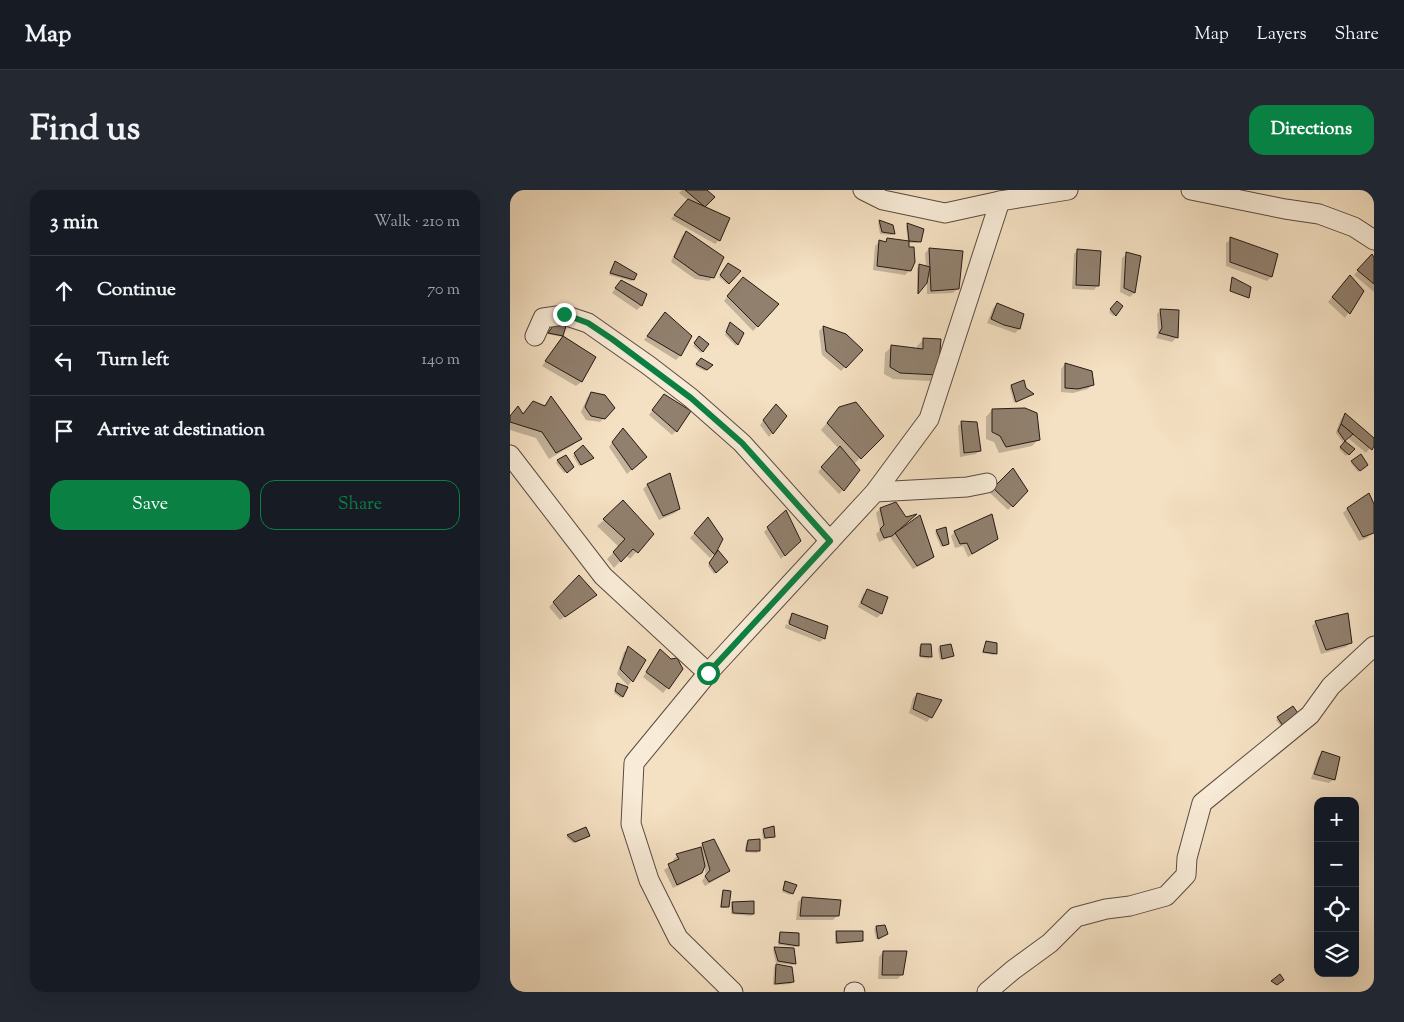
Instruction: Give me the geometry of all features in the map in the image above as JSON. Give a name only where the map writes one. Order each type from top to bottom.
[{"type":"street","points":[[863,190],[883,200],[945,213],[1000,201],[1068,190]]},
{"type":"street","points":[[1191,190],[1319,214],[1354,227],[1374,240]]},
{"type":"street","points":[[733,992],[678,938],[649,880],[631,824],[634,763],[708,673],[875,492],[929,419],[1000,201]]},
{"type":"street","points":[[535,336],[543,318],[564,314],[588,323],[619,344],[691,398],[742,443],[830,541]]},
{"type":"street","points":[[510,455],[603,576],[708,673]]},
{"type":"street","points":[[875,492],[967,487],[987,482]]},
{"type":"street","points":[[987,992],[1050,943],[1076,918],[1106,909],[1130,906],[1166,896],[1186,875],[1186,858],[1202,804],[1310,715],[1331,686],[1374,646]]},
{"type":"building","points":[[685,190],[707,190],[715,197],[705,207]]},
{"type":"building","points":[[688,199],[730,218],[720,241],[674,215]]},
{"type":"building","points":[[879,220],[893,225],[895,234],[882,232]]},
{"type":"building","points":[[907,223],[924,229],[921,242],[909,241]]},
{"type":"building","points":[[686,231],[724,257],[714,278],[699,275],[674,257]]},
{"type":"building","points":[[1230,237],[1278,254],[1272,277],[1230,262]]},
{"type":"building","points":[[887,238],[909,241],[909,247],[914,247],[915,262],[911,271],[877,266],[879,240],[886,242]]},
{"type":"building","points":[[929,248],[963,251],[959,289],[931,291]]},
{"type":"building","points":[[1077,249],[1101,251],[1099,286],[1076,285]]},
{"type":"building","points":[[1126,252],[1141,256],[1135,293],[1124,288]]},
{"type":"building","points":[[1372,254],[1374,257],[1374,284],[1357,270]]},
{"type":"building","points":[[615,261],[637,274],[634,280],[610,273]]},
{"type":"building","points":[[728,263],[741,271],[729,284],[720,275]]},
{"type":"building","points":[[919,264],[930,267],[927,283],[918,294]]},
{"type":"building","points":[[1350,275],[1364,291],[1350,314],[1332,297]]},
{"type":"building","points":[[743,277],[779,304],[758,327],[727,296]]},
{"type":"building","points":[[1232,277],[1251,287],[1249,298],[1230,291]]},
{"type":"building","points":[[621,280],[647,294],[642,306],[615,288]]},
{"type":"building","points":[[1117,301],[1123,306],[1116,316],[1110,309]]},
{"type":"building","points":[[997,303],[1024,314],[1020,329],[991,319]]},
{"type":"building","points":[[1160,309],[1179,310],[1178,338],[1159,333],[1162,328]]},
{"type":"building","points":[[665,312],[692,336],[681,356],[647,336]]},
{"type":"building","points":[[730,322],[744,333],[738,345],[726,332]]},
{"type":"building","points":[[555,323],[566,326],[563,336],[548,333]]},
{"type":"building","points":[[823,326],[846,334],[863,350],[846,368],[826,351]]},
{"type":"building","points":[[563,336],[596,357],[582,382],[545,361]]},
{"type":"building","points":[[699,336],[709,344],[703,352],[694,343]]},
{"type":"building","points":[[923,338],[941,339],[938,375],[900,373],[890,367],[891,345],[923,349]]},
{"type":"building","points":[[701,358],[713,365],[707,370],[696,364]]},
{"type":"building","points":[[1065,363],[1092,371],[1094,385],[1078,389],[1065,388]]},
{"type":"building","points":[[1024,380],[1026,388],[1034,394],[1016,402],[1011,385]]},
{"type":"building","points":[[591,392],[605,395],[615,408],[605,419],[591,416],[585,407]]},
{"type":"building","points":[[664,394],[691,411],[677,432],[652,410]]},
{"type":"building","points":[[551,396],[582,439],[556,453],[542,432],[510,422],[510,416],[518,406],[523,414],[533,401],[545,406]]},
{"type":"building","points":[[856,402],[884,436],[861,459],[827,423],[839,407]]},
{"type":"building","points":[[776,404],[787,416],[773,434],[763,420]]},
{"type":"building","points":[[1025,408],[1037,413],[1040,440],[1006,447],[1000,436],[992,432],[992,409]]},
{"type":"building","points":[[1345,413],[1374,438],[1372,450],[1341,424]]},
{"type":"building","points":[[961,421],[977,422],[981,451],[964,453]]},
{"type":"building","points":[[1341,424],[1353,434],[1345,441],[1338,431]]},
{"type":"building","points":[[623,428],[647,457],[632,470],[612,442]]},
{"type":"building","points":[[1345,441],[1355,449],[1349,455],[1340,447]]},
{"type":"building","points":[[583,445],[594,458],[581,465],[574,453]]},
{"type":"building","points":[[840,446],[860,470],[844,491],[821,467]]},
{"type":"building","points":[[1361,454],[1368,465],[1360,471],[1351,461]]},
{"type":"building","points":[[566,455],[574,467],[567,473],[557,460]]},
{"type":"building","points":[[1013,468],[1028,491],[1013,507],[993,488]]},
{"type":"building","points":[[670,473],[680,509],[663,516],[647,484]]},
{"type":"building","points":[[1369,493],[1374,504],[1374,533],[1363,537],[1347,508]]},
{"type":"building","points":[[623,500],[654,534],[638,553],[633,549],[621,562],[613,552],[625,539],[603,519]]},
{"type":"building","points":[[896,502],[906,517],[917,514],[892,536],[884,538],[880,529],[884,525],[880,508]]},
{"type":"building","points":[[786,510],[801,541],[785,556],[767,527]]},
{"type":"building","points":[[992,514],[998,539],[972,554],[967,543],[960,544],[954,531]]},
{"type":"building","points":[[920,515],[934,557],[917,566],[895,533]]},
{"type":"building","points":[[708,517],[723,539],[715,555],[694,533]]},
{"type":"building","points":[[946,527],[949,544],[943,546],[936,530]]},
{"type":"building","points":[[718,550],[728,562],[716,573],[709,563]]},
{"type":"building","points":[[579,575],[597,595],[565,617],[553,602]]},
{"type":"building","points":[[867,589],[888,597],[882,614],[861,603]]},
{"type":"building","points":[[792,613],[828,626],[825,639],[789,624]]},
{"type":"building","points":[[1348,613],[1352,643],[1326,650],[1315,621]]},
{"type":"building","points":[[986,641],[997,643],[997,654],[983,652]]},
{"type":"building","points":[[921,644],[931,644],[932,657],[920,656]]},
{"type":"building","points":[[951,644],[954,656],[942,659],[940,646]]},
{"type":"building","points":[[628,646],[646,660],[633,682],[620,669]]},
{"type":"building","points":[[660,649],[671,659],[677,658],[683,669],[669,689],[646,672]]},
{"type":"building","points":[[617,683],[628,687],[623,697],[615,691]]},
{"type":"building","points":[[917,693],[942,700],[932,718],[913,709]]},
{"type":"building","points":[[1293,706],[1300,716],[1285,729],[1277,717]]},
{"type":"building","points":[[1322,751],[1340,757],[1335,780],[1314,774]]},
{"type":"building","points":[[774,826],[775,837],[765,838],[763,829]]},
{"type":"building","points":[[586,827],[590,836],[575,842],[567,835]]},
{"type":"building","points":[[714,839],[730,871],[709,882],[705,876],[710,870],[702,843]]},
{"type":"building","points":[[760,839],[760,851],[746,851],[748,840]]},
{"type":"building","points":[[701,847],[705,866],[702,873],[677,885],[668,864],[679,859],[676,854]]},
{"type":"building","points":[[785,881],[797,885],[793,894],[783,890]]},
{"type":"building","points":[[723,890],[731,891],[729,907],[721,907]]},
{"type":"building","points":[[802,897],[841,900],[839,916],[800,916]]},
{"type":"building","points":[[754,901],[754,914],[733,913],[732,902]]},
{"type":"building","points":[[885,925],[888,934],[878,939],[876,926]]},
{"type":"building","points":[[836,931],[863,931],[863,941],[837,943]]},
{"type":"building","points":[[780,932],[799,933],[799,946],[779,943]]},
{"type":"building","points":[[774,947],[794,948],[796,964],[778,961]]},
{"type":"building","points":[[883,951],[907,951],[903,975],[882,975]]},
{"type":"building","points":[[776,964],[792,967],[794,982],[775,984]]},
{"type":"building","points":[[1280,974],[1284,980],[1277,985],[1271,981]]},
{"type":"route","points":[[564,314],[588,323],[691,398],[742,443],[830,541],[708,673]]}]
